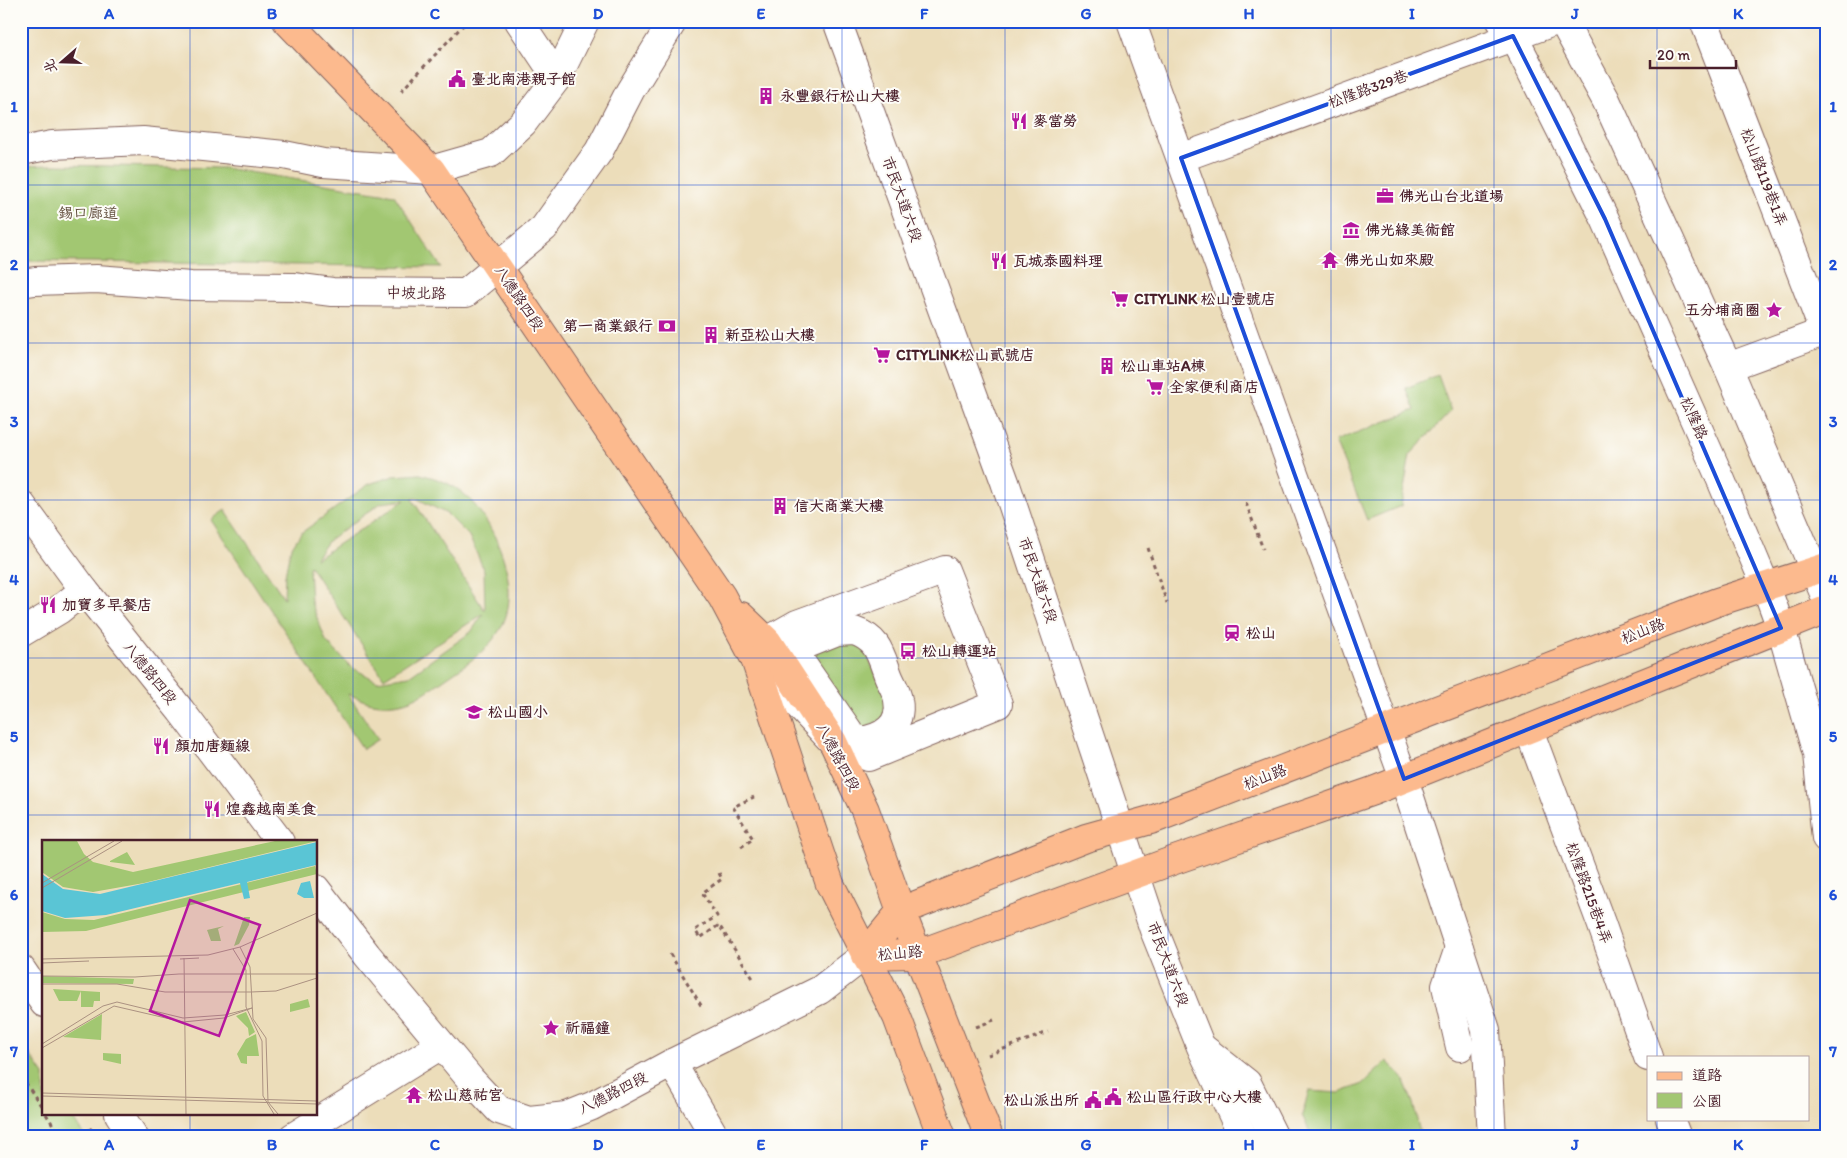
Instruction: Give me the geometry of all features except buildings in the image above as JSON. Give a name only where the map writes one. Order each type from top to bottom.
[{"type":"main road","name":"八德路四段","points":[[287,21],[431,170],[722,598],[761,650],[843,739],[865,810],[901,911],[989,1137]]},
{"type":"main road","name":"松山路","points":[[865,955],[901,911],[1086,838],[1154,819],[1717,602],[1820,568]]},
{"type":"main road","name":"松山路","points":[[865,955],[918,954],[1404,779],[1826,610]]},
{"type":"main road","name":"八德路四段","points":[[761,650],[830,884],[896,1017],[942,1137]]},
{"type":"street","points":[[519,21],[557,78]]},
{"type":"street","points":[[21,151],[52,145],[143,142],[284,155],[323,163],[431,170],[491,153],[522,123],[557,78],[586,21]]},
{"type":"street","name":"中坡北路","points":[[21,283],[96,279],[191,286],[294,288],[332,292],[466,294],[544,228],[599,151],[630,92],[673,21]]},
{"type":"street","name":"市民大道六段","points":[[838,21],[1005,482],[1154,930],[1201,1047],[1243,1137]]},
{"type":"street","points":[[1131,21],[1404,779],[1486,1030],[1492,1137]]},
{"type":"street","name":"松隆路329巷","points":[[1181,158],[1507,29],[1556,21]]},
{"type":"street","points":[[1563,21],[1606,100],[1820,568],[1826,598]]},
{"type":"street","name":"松山路119巷1弄","points":[[1704,21],[1825,331],[1728,367]]},
{"type":"street","name":"松隆路","points":[[1507,29],[1606,219],[1766,586],[1781,628],[1817,754],[1826,838]]},
{"type":"street","name":"八德路四段","points":[[23,511],[278,840]]},
{"type":"street","points":[[761,650],[797,624],[945,570],[998,704],[868,757],[843,739]]},
{"type":"street","points":[[21,634],[59,610],[84,590]]},
{"type":"street","name":"松隆路215巷4弄","points":[[1529,730],[1601,923],[1648,1056]]},
{"type":"street","name":"八德路四段","points":[[318,892],[441,1045],[499,1110],[529,1120],[567,1116],[592,1106],[672,1063],[820,990],[865,955]]},
{"type":"street","points":[[1459,948],[1446,986],[1460,1048]]},
{"type":"street","points":[[21,969],[42,1000]]},
{"type":"street","points":[[293,1137],[441,1045]]},
{"type":"street","points":[[1201,1047],[1247,1083],[1274,1137]]},
{"type":"street","points":[[672,1063],[715,1137]]},
{"type":"street","points":[[499,1110],[514,1137]]},
{"type":"street","points":[[107,1120],[134,1137]]},
{"type":"street","points":[[1670,1120],[1676,1137]]},
{"type":"path","points":[[401,91],[467,21]]},
{"type":"path","points":[[1246,503],[1263,549]]},
{"type":"path","points":[[1148,548],[1167,603]]},
{"type":"path","points":[[741,847],[753,839],[732,808],[754,797]]},
{"type":"path","points":[[718,874],[722,879],[702,893],[717,916],[695,930],[700,938],[719,925],[754,980]]},
{"type":"path","points":[[670,954],[702,1006]]},
{"type":"path","points":[[972,1029],[994,1020]]},
{"type":"path","points":[[983,1056],[1048,1032]]},
{"type":"path","points":[[21,1076],[42,1107]]},
{"type":"path","points":[[47,1116],[61,1137]]},
{"type":"path","points":[[91,1137],[88,1131],[107,1120]]},
{"type":"path","points":[[78,1137],[87,1131],[91,1137]]},
{"type":"highlighted area","points":[[1513,36],[1605,219],[1781,628],[1404,779],[1181,158]]},
{"type":"green space","name":"錫口廊道","points":[[21,166],[224,168],[394,195],[441,267],[21,261]]},
{"type":"green space","points":[[1438,375],[1451,411],[1410,455],[1401,506],[1367,520],[1335,441],[1415,410],[1406,388]]},
{"type":"green space","points":[[420,474],[438,479],[459,490],[476,506],[496,539],[503,558],[508,578],[509,597],[506,615],[499,631],[489,645],[431,689],[405,702],[395,704],[367,702],[348,694],[378,739],[363,749],[211,520],[225,510],[284,598],[285,575],[290,550],[301,533],[369,484],[394,476]],"holes":[[[416,498],[447,514],[469,536],[484,570],[485,611],[412,499]],[[405,500],[316,559],[329,540],[381,503]],[[310,566],[384,678],[483,614],[471,632],[409,676],[377,681],[351,667],[326,641],[311,602]]]},
{"type":"green space","points":[[840,641],[861,643],[890,704],[885,718],[866,728],[859,726],[815,665],[811,650]]},
{"type":"green space","points":[[21,1042],[42,1072],[42,1116],[71,1116],[85,1137],[21,1137]]},
{"type":"green space","points":[[1387,1061],[1403,1078],[1413,1103],[1421,1137],[1312,1137],[1302,1115],[1309,1091],[1339,1093],[1363,1084]]},
{"type":"place","name":"臺北南港親子館","points":[[457,79]]},
{"type":"place","name":"永豐銀行松山大樓","points":[[766,96]]},
{"type":"place","name":"麥當勞","points":[[1019,121]]},
{"type":"place","name":"佛光山台北道場","points":[[1385,196]]},
{"type":"place","name":"佛光緣美術館","points":[[1351,230]]},
{"type":"place","name":"佛光山如來殿","points":[[1330,260]]},
{"type":"place","name":"瓦城泰國料理","points":[[999,261]]},
{"type":"place","name":"CITYLINK 松山壹號店","points":[[1120,299]]},
{"type":"place","name":"五分埔商圈","points":[[1774,310]]},
{"type":"place","name":"第一商業銀行","points":[[667,326]]},
{"type":"place","name":"新亞松山大樓","points":[[711,335]]},
{"type":"place","name":"CITYLINK松山貳號店","points":[[882,355]]},
{"type":"place","name":"松山車站A棟","points":[[1107,366]]},
{"type":"place","name":"全家便利商店","points":[[1155,387]]},
{"type":"place","name":"信大商業大樓","points":[[780,506]]},
{"type":"place","name":"加寶多早餐店","points":[[48,605]]},
{"type":"place","name":"松山","points":[[1232,633]]},
{"type":"place","name":"松山轉運站","points":[[908,651]]},
{"type":"place","name":"松山國小","points":[[474,712]]},
{"type":"place","name":"顏加唐麵線","points":[[161,746]]},
{"type":"place","name":"煌鑫越南美食","points":[[212,809]]},
{"type":"place","name":"祈福鐘","points":[[551,1028]]},
{"type":"place","name":"松山慈祐宮","points":[[414,1095]]},
{"type":"place","name":"松山區行政中心大樓","points":[[1113,1097]]},
{"type":"place","name":"松山派出所","points":[[1093,1100]]}]
